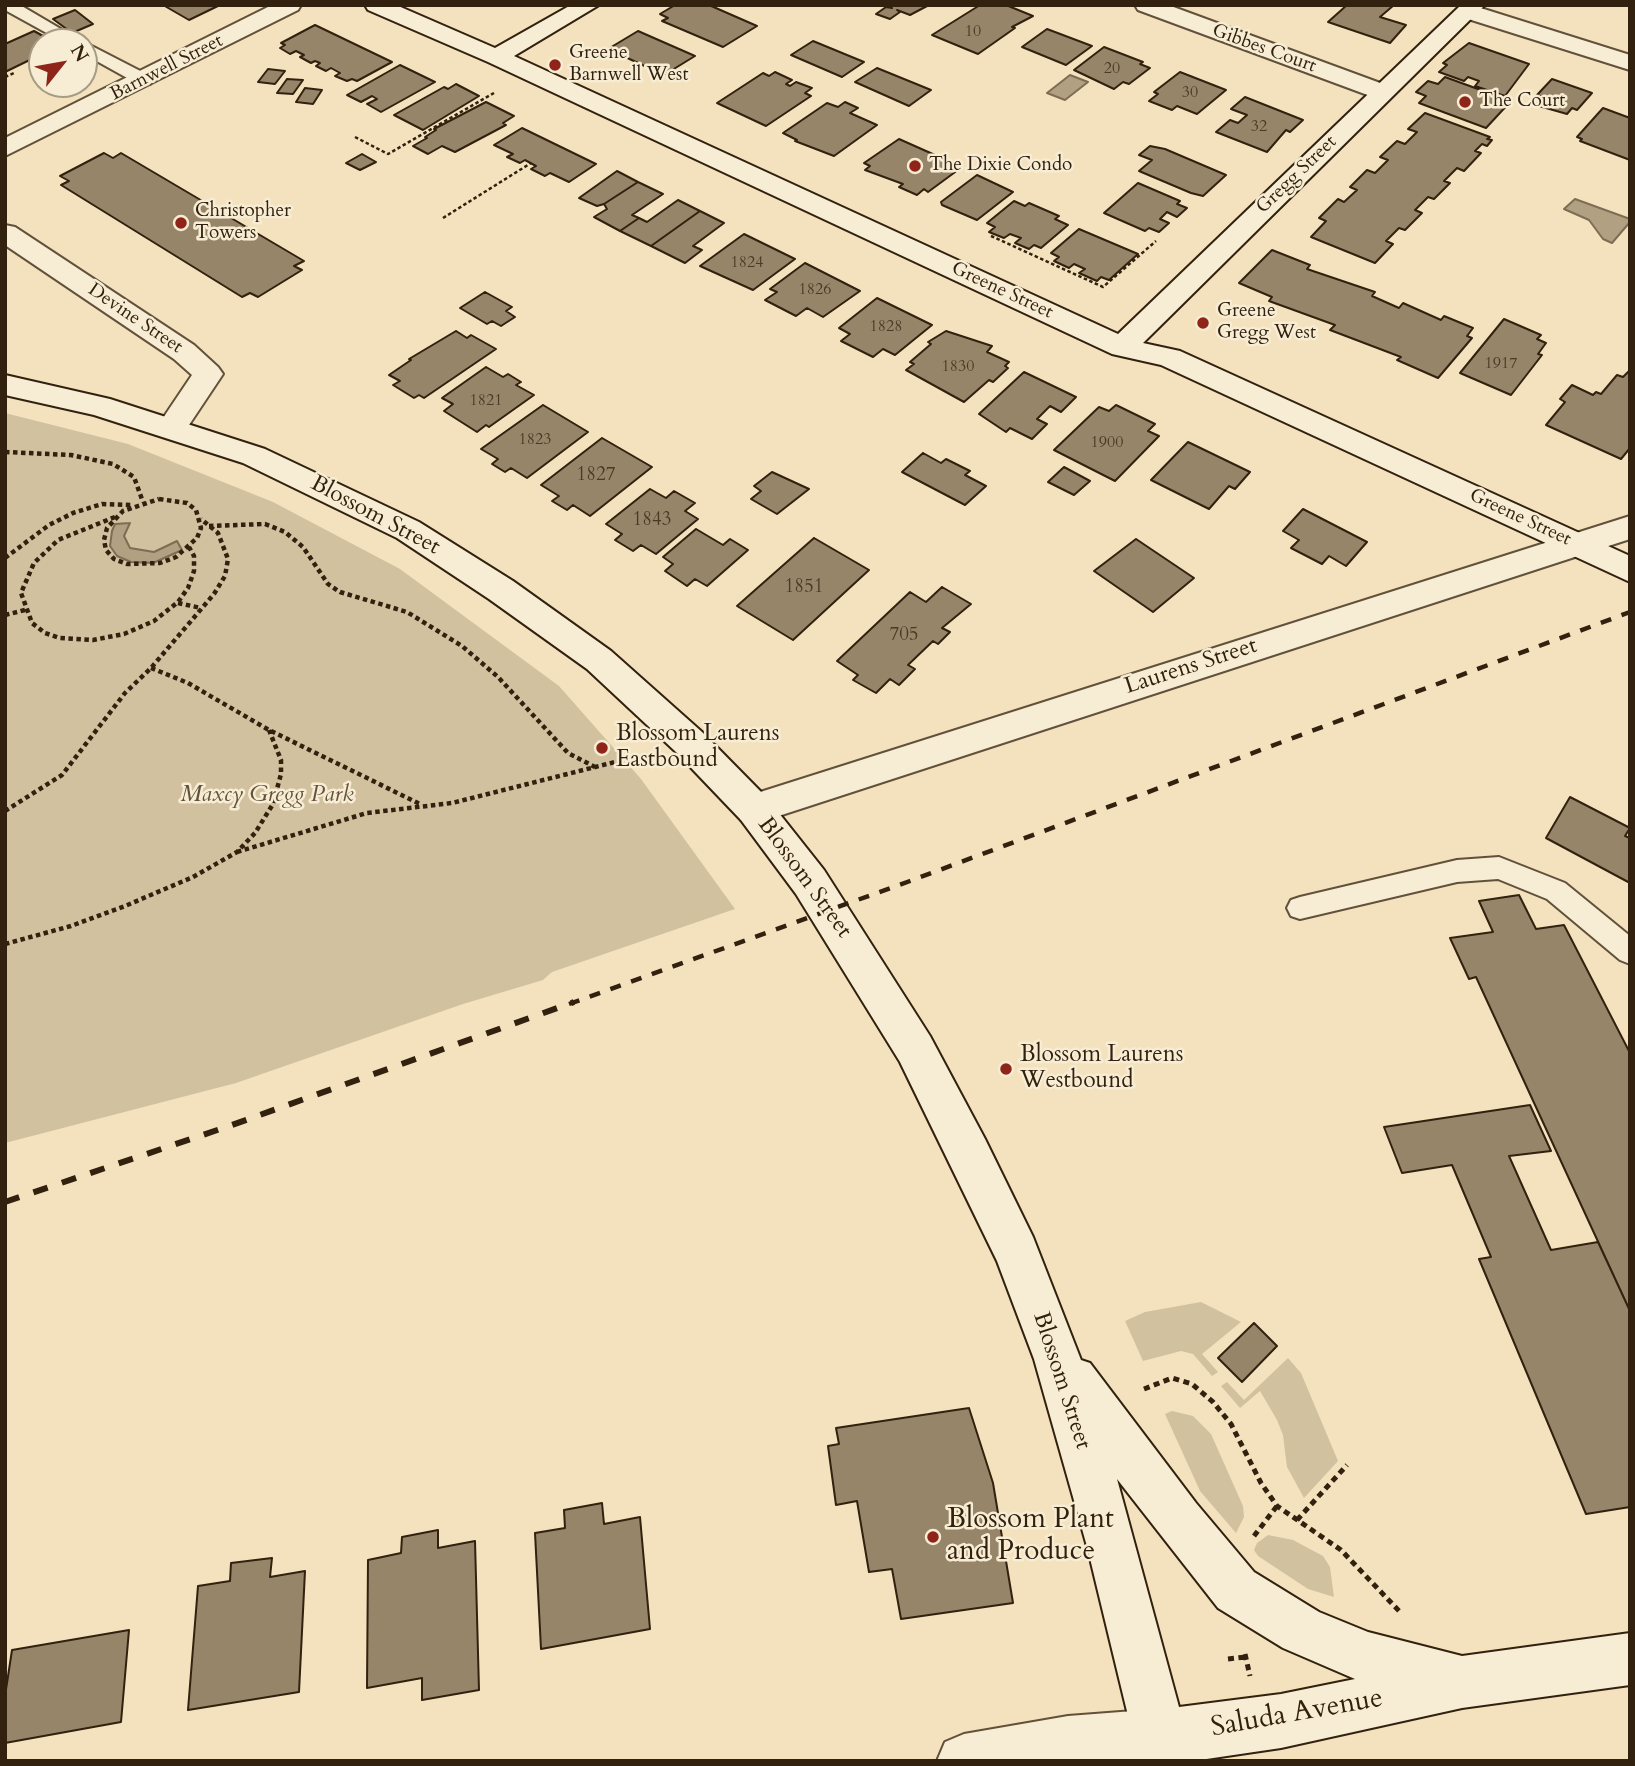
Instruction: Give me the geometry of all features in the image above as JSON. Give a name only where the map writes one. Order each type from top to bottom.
[{"type":"street","name":"Barnwell Street","points":[[5,148],[290,5]]},
{"type":"street","name":"Greene Street","points":[[376,5],[496,57],[1122,347],[1170,358],[1630,570]]},
{"type":"street","points":[[496,57],[588,5]]},
{"type":"street","name":"Gibbes Court","points":[[1146,5],[1381,92]]},
{"type":"street","points":[[1472,8],[1630,63]]},
{"type":"street","name":"Gregg Street","points":[[1122,347],[1381,92],[1472,8]]},
{"type":"street","name":"Devine Street","points":[[5,233],[184,352],[208,374],[172,427]]},
{"type":"street","name":"Blossom Street","points":[[5,385],[99,406],[172,427],[254,456],[408,530],[491,583],[599,660],[695,747],[754,809],[824,904],[915,1049],[970,1154],[1017,1254],[1057,1359],[1114,1550],[1163,1748]]},
{"type":"street","name":"Laurens Street","points":[[754,809],[1630,527]]},
{"type":"street","points":[[1057,1359],[1178,1521],[1236,1590],[1301,1630],[1368,1658],[1462,1682]]},
{"type":"street","name":"Saluda Avenue","points":[[964,1761],[1069,1743],[1163,1748],[1462,1682],[1630,1660]]},
{"type":"lane","points":[[8,5],[50,28]]},
{"type":"lane","points":[[98,55],[144,80]]},
{"type":"lane","points":[[1300,908],[1457,871],[1499,868],[1556,891],[1630,952]]},
{"type":"path","points":[[5,77],[14,73]]},
{"type":"path","points":[[355,137],[388,154],[494,93]]},
{"type":"path","points":[[443,218],[531,163]]},
{"type":"path","points":[[990,236],[1103,287],[1156,241]]},
{"type":"path","points":[[5,452],[83,456],[113,464],[134,477],[143,502]]},
{"type":"path","points":[[5,811],[62,775],[125,693],[151,668],[201,608],[225,576],[228,559],[218,533],[187,503],[173,499],[134,505],[115,517],[77,530],[43,552],[25,578],[21,593],[24,610],[32,623],[46,633],[60,638],[93,640],[140,628],[177,602],[194,571],[194,556],[189,547]]},
{"type":"path","points":[[5,558],[49,525],[74,513],[102,504],[134,505]]},
{"type":"path","points":[[115,517],[104,540],[106,550],[114,559],[127,564],[160,563],[189,547],[201,528],[201,519]]},
{"type":"path","points":[[209,526],[265,524],[285,532],[303,547],[328,584],[340,592],[407,612],[462,646],[506,685],[568,753],[595,767]]},
{"type":"path","points":[[177,602],[201,608]]},
{"type":"path","points":[[5,615],[24,610]]},
{"type":"path","points":[[151,668],[226,703],[269,730],[423,806]]},
{"type":"path","points":[[237,852],[256,833],[273,804],[281,774],[281,761],[269,730]]},
{"type":"path","points":[[5,944],[71,926],[125,906],[193,877],[237,852],[368,813],[452,803],[635,757]]},
{"type":"path","points":[[1143,1389],[1172,1378],[1192,1384],[1231,1424],[1261,1483],[1277,1506],[1340,1550],[1403,1616]]},
{"type":"path","points":[[1297,1521],[1347,1465]]},
{"type":"path","points":[[1228,1659],[1246,1657]]},
{"type":"green space","name":"Maxcy Gregg Park","points":[[5,413],[128,444],[273,502],[400,569],[559,686],[641,779],[735,909],[552,972],[543,980],[463,1004],[236,1083],[5,1143]]},
{"type":"green space","points":[[1201,1302],[1241,1322],[1202,1354],[1218,1372],[1212,1376],[1193,1354],[1181,1351],[1143,1361],[1125,1321],[1145,1312]]},
{"type":"green space","points":[[1288,1358],[1301,1373],[1338,1461],[1304,1498],[1287,1467],[1283,1435],[1277,1420],[1260,1391],[1240,1408],[1221,1386],[1227,1382],[1244,1400]]},
{"type":"green space","points":[[1172,1411],[1193,1416],[1211,1434],[1243,1506],[1244,1517],[1236,1533],[1200,1491],[1165,1414]]},
{"type":"green space","points":[[1268,1535],[1293,1540],[1323,1556],[1330,1567],[1334,1597],[1308,1589],[1258,1556],[1254,1550],[1257,1543]]},
{"type":"shaded area","points":[[1070,75],[1088,82],[1065,100],[1047,93]]},
{"type":"shaded area","points":[[1575,199],[1630,219],[1630,222],[1612,243],[1603,239],[1589,220],[1564,209]]},
{"type":"shaded area","points":[[130,523],[124,536],[130,548],[154,552],[177,541],[182,550],[153,563],[131,562],[117,556],[110,546],[112,531],[115,524]]},
{"type":"building","points":[[163,5],[220,5],[189,20]]},
{"type":"building","points":[[675,5],[709,5],[757,26],[723,47],[662,21],[668,18],[660,14]]},
{"type":"building","points":[[886,5],[929,5],[910,15],[897,10],[900,12],[890,19],[876,14],[886,7],[892,8]]},
{"type":"building","points":[[980,5],[1006,5],[1033,16],[1012,27],[1015,28],[978,54],[932,35]]},
{"type":"building","points":[[1347,5],[1394,5],[1380,17],[1406,25],[1390,43],[1328,22]]},
{"type":"building","points":[[75,10],[93,24],[84,28],[65,28],[53,19]]},
{"type":"building","points":[[315,25],[392,62],[357,81],[347,81],[335,76],[340,73],[331,68],[326,71],[316,66],[320,63],[311,63],[300,57],[304,55],[296,51],[290,54],[280,48],[285,45],[281,43]]},
{"type":"building","points":[[1047,29],[1092,46],[1066,65],[1022,47]]},
{"type":"building","points":[[638,31],[695,56],[664,75],[608,49]]},
{"type":"building","points":[[28,34],[28,61],[5,72],[5,44]]},
{"type":"building","points":[[813,41],[864,62],[842,77],[791,55]]},
{"type":"building","points":[[1469,43],[1529,64],[1505,96],[1475,86],[1479,81],[1468,77],[1464,81],[1439,72],[1447,65],[1443,63]]},
{"type":"building","points":[[1104,47],[1143,62],[1140,64],[1150,68],[1129,84],[1123,82],[1114,89],[1074,70]]},
{"type":"building","points":[[400,65],[435,82],[381,112],[367,104],[377,99],[372,96],[361,102],[347,95]]},
{"type":"building","points":[[877,68],[931,90],[909,106],[855,82]]},
{"type":"building","points":[[268,69],[285,71],[275,84],[258,82]]},
{"type":"building","points":[[775,72],[792,80],[786,84],[790,86],[796,82],[812,88],[805,93],[811,96],[766,126],[717,103],[763,73],[769,76]]},
{"type":"building","points":[[1180,72],[1226,90],[1197,114],[1177,106],[1172,110],[1149,101],[1158,94],[1154,92]]},
{"type":"building","name":"The Court","points":[[1445,77],[1511,101],[1486,128],[1419,103],[1426,96],[1416,92],[1428,81],[1438,84]]},
{"type":"building","points":[[287,79],[303,80],[293,94],[277,93]]},
{"type":"building","points":[[1552,79],[1592,93],[1577,110],[1572,108],[1567,114],[1539,106],[1537,104],[1543,97],[1537,95]]},
{"type":"building","points":[[456,84],[479,96],[423,130],[394,115],[444,87],[448,89]]},
{"type":"building","points":[[305,88],[322,90],[313,104],[296,102]]},
{"type":"building","points":[[1245,97],[1303,120],[1290,132],[1286,130],[1267,152],[1216,132],[1230,120],[1238,123],[1247,115],[1231,109]]},
{"type":"building","points":[[486,102],[514,116],[503,123],[506,125],[455,152],[442,146],[428,154],[413,146],[427,138],[425,137],[436,130],[434,129]]},
{"type":"building","points":[[845,102],[858,108],[850,113],[877,125],[834,156],[795,141],[797,140],[783,133],[827,103],[838,107]]},
{"type":"building","points":[[1603,108],[1630,118],[1630,160],[1580,141],[1582,139],[1577,137]]},
{"type":"building","points":[[1425,113],[1492,140],[1487,146],[1482,144],[1475,151],[1481,153],[1464,171],[1457,168],[1444,181],[1450,183],[1434,199],[1428,197],[1415,210],[1422,213],[1405,230],[1399,228],[1386,241],[1393,244],[1375,263],[1311,237],[1326,221],[1319,218],[1338,199],[1344,202],[1357,190],[1350,187],[1367,170],[1375,173],[1388,160],[1380,157],[1397,141],[1405,144],[1417,132],[1408,129]]},
{"type":"building","points":[[522,128],[596,164],[569,182],[550,173],[545,176],[531,169],[536,166],[525,160],[520,163],[507,157],[513,154],[494,145]]},
{"type":"building","name":"The Dixie Condo","points":[[899,139],[962,167],[928,192],[924,189],[917,195],[899,187],[903,184],[865,170],[870,166],[864,163]]},
{"type":"building","points":[[1150,146],[1165,149],[1226,175],[1203,196],[1191,193],[1139,171],[1152,160],[1139,155]]},
{"type":"building","name":"Christopher Towers","points":[[104,153],[113,158],[121,153],[304,261],[294,266],[302,270],[258,297],[250,293],[242,297],[61,185],[69,181],[60,176]]},
{"type":"building","points":[[362,154],[376,162],[360,170],[346,163]]},
{"type":"building","points":[[617,171],[638,182],[597,206],[579,198]]},
{"type":"building","points":[[977,175],[1013,192],[977,220],[942,205],[941,202]]},
{"type":"building","points":[[638,182],[663,194],[632,215],[639,218],[620,231],[594,217],[607,209],[604,204]]},
{"type":"building","points":[[1138,183],[1180,201],[1177,204],[1187,208],[1177,217],[1167,212],[1160,219],[1169,223],[1159,232],[1149,228],[1145,231],[1104,213]]},
{"type":"building","points":[[678,200],[700,211],[651,246],[620,231],[639,218],[647,222]]},
{"type":"building","points":[[1014,201],[1025,206],[1029,203],[1059,216],[1055,219],[1068,225],[1041,248],[1034,245],[1029,249],[1015,243],[1021,238],[1010,234],[1004,238],[989,232],[995,227],[987,223]]},
{"type":"building","points":[[700,211],[724,223],[693,246],[702,250],[685,263],[651,246]]},
{"type":"building","points":[[1079,229],[1138,254],[1109,280],[1101,277],[1097,281],[1079,273],[1085,269],[1074,264],[1069,268],[1054,261],[1059,257],[1051,253]]},
{"type":"building","points":[[744,234],[795,259],[753,290],[700,266]]},
{"type":"building","points":[[1272,250],[1310,265],[1307,269],[1375,292],[1372,296],[1399,308],[1403,303],[1441,320],[1444,316],[1473,328],[1467,336],[1472,338],[1438,378],[1397,360],[1401,357],[1330,330],[1335,325],[1269,301],[1272,297],[1239,283]]},
{"type":"building","points":[[805,263],[860,291],[823,317],[807,308],[796,316],[765,300],[777,292],[770,289]]},
{"type":"building","points":[[485,292],[512,307],[506,311],[515,317],[501,326],[492,321],[487,324],[460,308]]},
{"type":"building","points":[[877,298],[932,325],[895,355],[883,349],[873,357],[841,341],[850,334],[839,328]]},
{"type":"building","points":[[1504,319],[1541,335],[1537,339],[1546,343],[1538,354],[1542,355],[1511,395],[1460,373]]},
{"type":"building","points":[[456,331],[467,338],[471,335],[496,349],[424,398],[419,395],[414,398],[393,385],[400,381],[389,375],[411,360],[409,359]]},
{"type":"building","points":[[946,331],[992,346],[987,352],[1009,362],[1005,366],[1008,368],[993,382],[989,380],[964,402],[906,370],[914,364],[910,362],[931,344],[928,342]]},
{"type":"building","points":[[486,367],[503,377],[508,374],[521,382],[516,385],[534,395],[489,427],[486,425],[477,432],[444,411],[453,404],[442,398]]},
{"type":"building","points":[[1630,370],[1630,448],[1621,459],[1546,425],[1565,402],[1560,399],[1572,385],[1593,395],[1596,392],[1601,394],[1617,375],[1623,377]]},
{"type":"building","points":[[1024,372],[1076,397],[1061,412],[1050,406],[1037,419],[1047,424],[1032,439],[1010,428],[1006,432],[979,414]]},
{"type":"building","points":[[543,405],[588,432],[527,478],[511,468],[505,472],[492,464],[498,459],[481,449]]},
{"type":"building","points":[[1116,405],[1155,424],[1148,431],[1159,436],[1115,481],[1054,450],[1099,407],[1109,411]]},
{"type":"building","points":[[602,438],[652,467],[590,516],[573,505],[567,510],[552,501],[559,496],[541,485]]},
{"type":"building","points":[[1188,442],[1250,472],[1235,489],[1229,486],[1209,509],[1151,480]]},
{"type":"building","points":[[923,453],[941,463],[946,459],[970,471],[965,475],[986,486],[965,505],[902,472]]},
{"type":"building","points":[[1064,467],[1090,481],[1074,495],[1048,482]]},
{"type":"building","points":[[772,472],[809,489],[777,514],[751,499],[761,491],[754,486]]},
{"type":"building","points":[[650,489],[666,498],[674,491],[695,503],[685,511],[698,519],[656,554],[641,545],[633,551],[615,540],[622,534],[606,524]]},
{"type":"building","points":[[1303,509],[1367,542],[1346,566],[1329,556],[1322,564],[1291,548],[1299,540],[1283,531]]},
{"type":"building","points":[[696,529],[723,545],[730,539],[748,550],[707,586],[695,579],[687,586],[665,571],[673,564],[663,557]]},
{"type":"building","points":[[814,538],[869,570],[793,640],[737,606]]},
{"type":"building","points":[[1136,539],[1194,578],[1153,612],[1094,571]]},
{"type":"building","points":[[942,587],[971,604],[942,628],[950,632],[938,644],[933,641],[908,665],[915,669],[899,685],[890,679],[876,693],[853,680],[858,675],[837,661],[910,592],[926,602]]},
{"type":"building","points":[[1570,797],[1630,828],[1625,836],[1630,838],[1630,883],[1546,838]]},
{"type":"building","points":[[1519,895],[1536,929],[1564,925],[1630,1053],[1630,1311],[1476,977],[1469,979],[1450,938],[1493,932],[1479,901]]},
{"type":"building","points":[[1530,1105],[1551,1151],[1509,1156],[1551,1250],[1598,1242],[1630,1311],[1630,1507],[1586,1514],[1479,1259],[1491,1257],[1452,1165],[1402,1173],[1384,1127]]},
{"type":"building","points":[[1254,1323],[1277,1346],[1242,1382],[1218,1358]]},
{"type":"building","name":"Blossom Plant and Produce","points":[[969,1408],[993,1483],[1013,1603],[901,1619],[892,1569],[869,1572],[857,1501],[836,1505],[828,1446],[839,1444],[836,1428]]},
{"type":"building","points":[[602,1503],[604,1524],[640,1517],[650,1629],[541,1649],[535,1533],[565,1528],[564,1510]]},
{"type":"building","points":[[438,1530],[438,1548],[475,1541],[479,1690],[422,1700],[422,1678],[367,1688],[368,1560],[401,1553],[402,1537]]},
{"type":"building","points":[[272,1558],[270,1577],[305,1571],[299,1692],[188,1710],[198,1586],[230,1581],[231,1563]]},
{"type":"building","points":[[129,1630],[121,1722],[5,1743],[5,1696],[12,1650]]},
{"type":"railway","points":[[569,1004],[910,881],[1630,612]]},
{"type":"railway","points":[[5,1202],[232,1125],[574,1002]]},
{"type":"place","name":"Greene Barnwell West","points":[[555,65]]},
{"type":"place","name":"The Court","points":[[1465,102]]},
{"type":"place","name":"The Dixie Condo","points":[[915,166]]},
{"type":"place","name":"Christopher Towers","points":[[181,223]]},
{"type":"place","name":"Greene Gregg West","points":[[1203,323]]},
{"type":"place","name":"Blossom Laurens Eastbound","points":[[602,748]]},
{"type":"place","name":"Blossom Laurens Westbound","points":[[1006,1069]]},
{"type":"place","name":"Blossom Plant and Produce","points":[[933,1537]]}]
